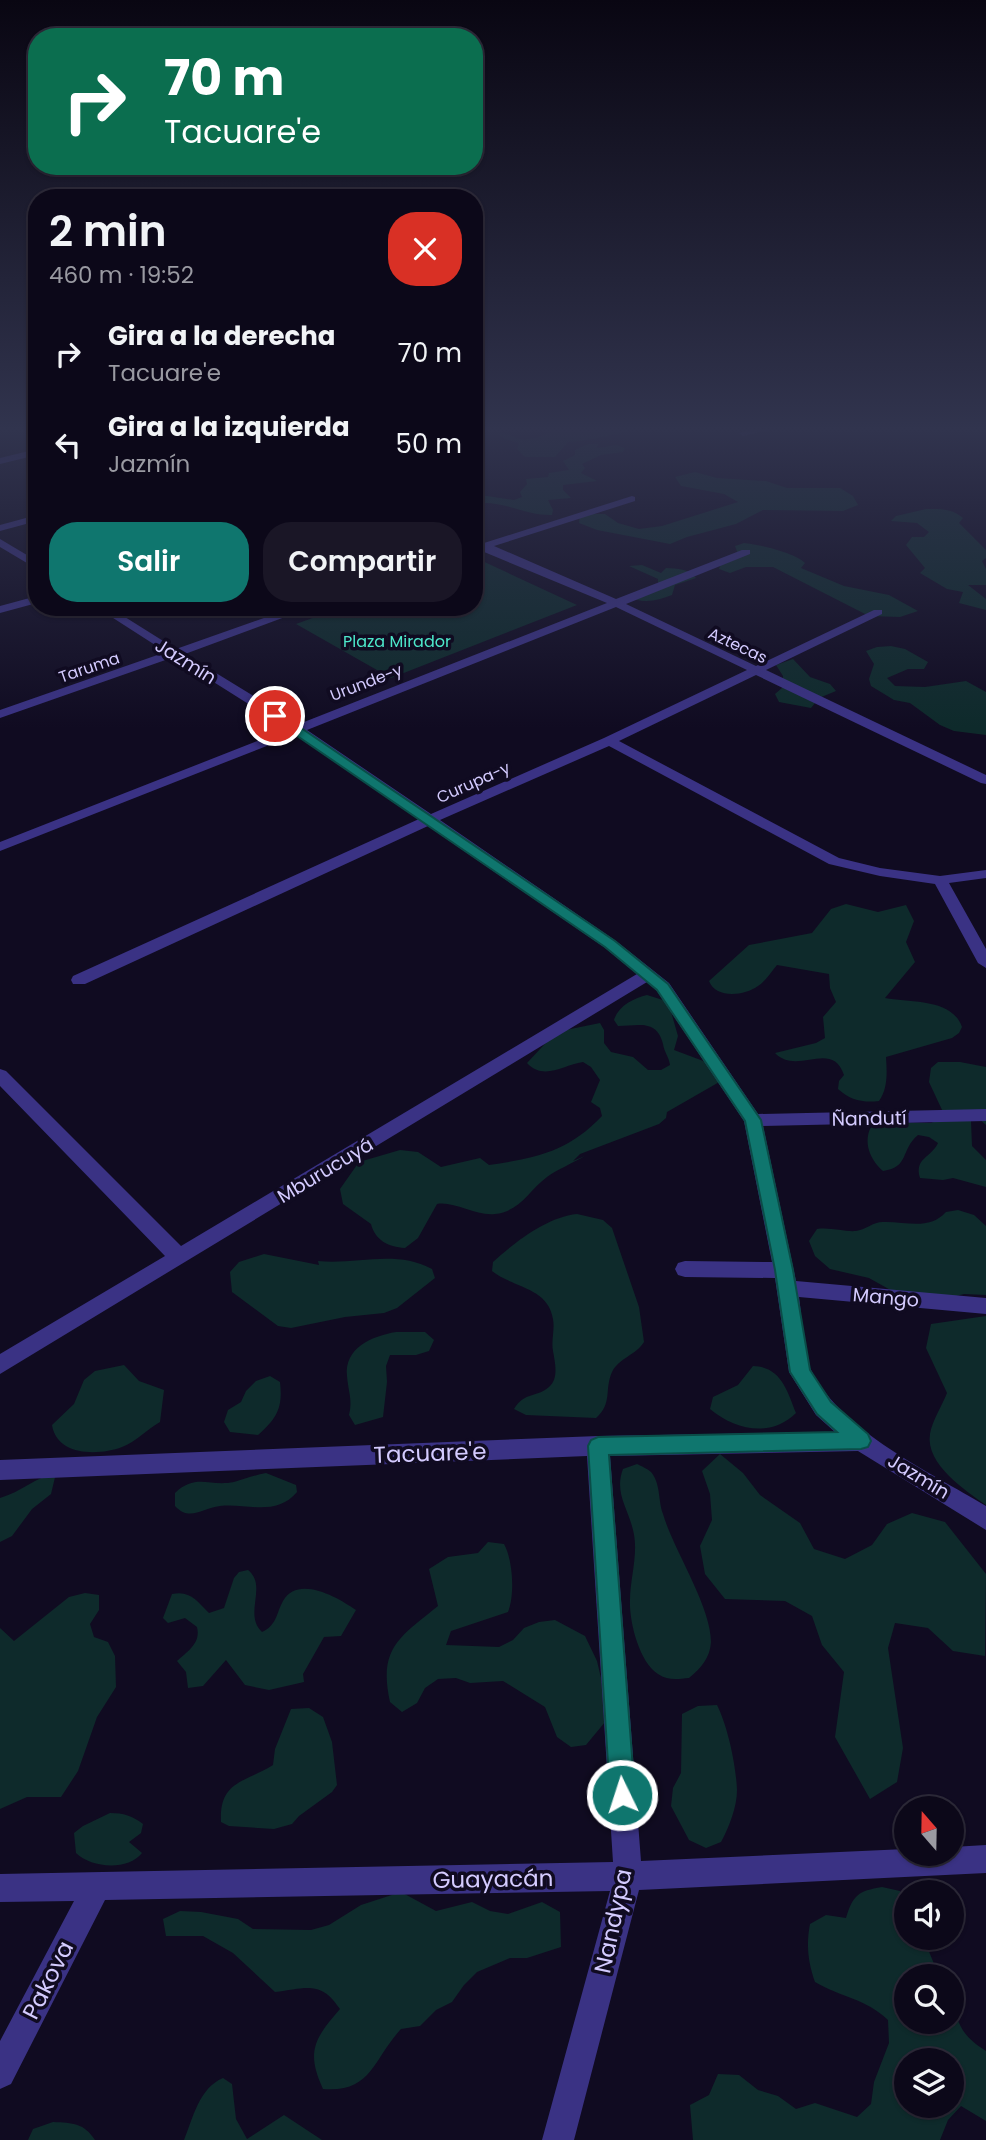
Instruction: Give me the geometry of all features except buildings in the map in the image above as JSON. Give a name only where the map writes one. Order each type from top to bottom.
[{"type":"street","points":[[483,544],[537,528]]},
{"type":"street","points":[[0,542],[28,560]]},
{"type":"street","name":"Aztecas","points":[[483,549],[616,604],[986,780]]},
{"type":"street","name":"Urunde-y","points":[[0,847],[746,552]]},
{"type":"street","points":[[0,610],[28,602]]},
{"type":"street","name":"Curupa-y","points":[[79,980],[609,741],[878,612]]},
{"type":"street","name":"Jazmín","points":[[115,616],[296,728],[610,944],[663,987],[753,1120],[785,1279],[800,1372],[824,1408],[861,1441],[986,1519]]},
{"type":"street","name":"Taruma","points":[[0,714],[282,616]]},
{"type":"street","points":[[609,741],[834,861],[880,872],[940,880],[986,874]]},
{"type":"street","points":[[940,880],[986,963]]},
{"type":"street","name":"Mburucuyá","points":[[0,1365],[649,974]]},
{"type":"street","points":[[0,1075],[180,1257]]},
{"type":"street","name":"Ñandutí","points":[[753,1120],[986,1115]]},
{"type":"street","name":"Mango","points":[[685,1269],[785,1279],[986,1306]]},
{"type":"street","name":"Tacuare'e","points":[[0,1470],[598,1446],[861,1441]]},
{"type":"street","name":"Nandypa","points":[[558,2140],[628,1876],[598,1446]]},
{"type":"street","name":"Guayacán","points":[[0,1888],[628,1876],[986,1859]]},
{"type":"street","name":"Pakova","points":[[0,2073],[96,1888]]},
{"type":"green space","points":[[592,528],[721,528],[670,544]]},
{"type":"green space","points":[[923,528],[964,528],[986,550],[986,558],[982,561],[986,569],[986,585],[968,585],[986,599],[986,610],[959,603],[963,592],[947,589],[920,573],[925,568],[906,545],[912,537],[924,537],[929,532]]},
{"type":"green space","points":[[744,543],[785,553],[805,563],[801,568],[844,586],[889,595],[918,611],[900,617],[869,616],[773,567],[746,567],[730,573],[719,569],[721,564],[739,557],[735,546]]},
{"type":"green space","name":"Plaza Mirador","points":[[483,561],[577,605],[391,678],[296,624],[318,616],[483,616]]},
{"type":"green space","points":[[642,565],[661,573],[666,568],[682,570],[690,572],[696,578],[675,585],[672,595],[655,600],[638,600],[627,595],[658,584],[658,579],[629,566]]},
{"type":"green space","points":[[891,646],[905,649],[928,662],[924,669],[908,669],[887,678],[895,686],[925,687],[966,681],[986,692],[986,735],[954,731],[940,725],[910,703],[894,700],[871,686],[869,679],[874,664],[866,651]]},
{"type":"green space","points":[[793,659],[810,677],[830,684],[836,691],[819,698],[811,708],[779,702],[775,694],[782,688],[783,676],[776,665]]},
{"type":"green space","points":[[846,904],[878,912],[906,905],[914,921],[906,942],[915,962],[885,998],[940,1006],[957,1018],[962,1027],[952,1038],[886,1057],[887,1074],[879,1101],[857,1100],[838,1089],[839,1081],[844,1075],[831,1060],[823,1058],[793,1061],[775,1053],[816,1043],[825,1038],[823,1017],[836,1002],[830,988],[829,974],[777,965],[758,986],[738,994],[718,991],[709,981],[749,945],[812,933],[831,909]]},
{"type":"green space","points":[[647,995],[666,1001],[670,1008],[678,1036],[674,1050],[706,1062],[721,1081],[667,1112],[666,1118],[659,1124],[580,1154],[573,1161],[585,1156],[540,1182],[524,1200],[511,1209],[487,1214],[437,1204],[418,1238],[405,1248],[383,1242],[371,1224],[343,1204],[340,1189],[359,1162],[400,1150],[418,1152],[441,1167],[480,1158],[489,1165],[536,1156],[577,1138],[602,1116],[600,1108],[591,1102],[600,1080],[591,1067],[583,1062],[547,1071],[540,1071],[527,1063],[556,1032],[600,1023],[604,1030],[604,1043],[611,1052],[633,1057],[648,1070],[661,1070],[670,1065],[656,1031],[651,1027],[639,1025],[618,1026],[614,1020],[627,1003]]},
{"type":"green space","points":[[938,1062],[960,1062],[986,1067],[986,1125],[975,1115],[971,1121],[972,1146],[986,1160],[986,1187],[953,1178],[920,1178],[921,1162],[938,1143],[929,1137],[918,1135],[901,1162],[892,1169],[883,1171],[870,1154],[868,1135],[874,1122],[931,1123],[941,1119],[943,1112],[929,1082],[931,1068]]},
{"type":"green space","points":[[958,1210],[974,1215],[986,1226],[986,1295],[964,1294],[945,1299],[903,1297],[869,1278],[830,1269],[815,1256],[809,1241],[817,1229],[856,1231],[879,1222],[924,1223],[939,1218],[946,1212]]},
{"type":"green space","points":[[577,1214],[603,1220],[612,1228],[639,1307],[644,1342],[612,1372],[605,1407],[596,1418],[526,1415],[514,1409],[518,1403],[545,1390],[554,1379],[556,1370],[553,1319],[544,1300],[529,1289],[500,1277],[492,1271],[493,1262],[543,1225]]},
{"type":"green space","points":[[264,1254],[319,1265],[318,1261],[404,1260],[432,1269],[435,1278],[397,1308],[384,1313],[345,1317],[291,1328],[278,1326],[232,1292],[230,1272],[239,1262]]},
{"type":"green space","points":[[986,1316],[986,1505],[949,1476],[934,1456],[930,1434],[947,1393],[926,1348],[931,1324]]},
{"type":"green space","points":[[396,1332],[425,1332],[434,1340],[429,1351],[416,1355],[390,1355],[386,1366],[383,1417],[355,1425],[349,1415],[347,1366],[350,1358],[369,1340]]},
{"type":"green space","points":[[124,1365],[139,1381],[164,1390],[160,1422],[132,1442],[112,1450],[80,1451],[62,1443],[55,1435],[52,1425],[74,1404],[84,1380],[95,1371]]},
{"type":"green space","points":[[753,1366],[763,1367],[777,1375],[796,1413],[776,1426],[742,1426],[710,1409],[713,1397],[738,1385]]},
{"type":"green space","points":[[270,1376],[280,1382],[279,1406],[274,1418],[258,1435],[230,1432],[224,1422],[228,1410],[241,1402],[246,1391],[256,1381]]},
{"type":"green space","points":[[720,1454],[743,1473],[760,1495],[800,1523],[814,1549],[845,1559],[872,1545],[887,1524],[912,1513],[945,1522],[986,1574],[985,1656],[953,1651],[928,1628],[895,1623],[888,1648],[903,1748],[897,1782],[870,1799],[835,1737],[844,1672],[822,1645],[812,1616],[785,1601],[725,1599],[705,1574],[700,1546],[712,1520],[710,1494],[702,1471]]},
{"type":"green space","points":[[637,1464],[650,1471],[654,1477],[661,1509],[705,1612],[709,1628],[711,1642],[707,1658],[689,1678],[666,1678],[651,1668],[633,1629],[630,1600],[635,1539],[620,1486],[623,1469]]},
{"type":"green space","points":[[56,1473],[51,1494],[32,1509],[12,1536],[0,1542],[0,1498]]},
{"type":"green space","points":[[266,1473],[296,1485],[297,1492],[289,1500],[271,1507],[220,1506],[191,1514],[175,1506],[175,1493],[190,1484],[234,1482]]},
{"type":"green space","points":[[488,1542],[504,1544],[507,1551],[512,1587],[508,1612],[451,1631],[446,1645],[499,1647],[513,1640],[524,1628],[555,1620],[585,1636],[597,1661],[610,1716],[586,1745],[571,1747],[557,1737],[545,1707],[503,1681],[470,1683],[456,1678],[438,1679],[425,1688],[417,1703],[402,1712],[390,1702],[387,1669],[395,1645],[438,1606],[429,1569],[448,1557],[478,1553]]},
{"type":"green space","points":[[248,1570],[256,1584],[255,1617],[262,1632],[273,1623],[283,1601],[298,1589],[319,1591],[356,1610],[341,1636],[324,1637],[303,1674],[304,1682],[269,1690],[245,1685],[226,1660],[203,1686],[188,1688],[186,1672],[177,1661],[195,1642],[197,1627],[185,1618],[168,1623],[163,1618],[172,1594],[188,1595],[209,1613],[224,1608],[234,1578],[239,1572]]},
{"type":"green space","points":[[85,1593],[99,1595],[99,1610],[90,1624],[94,1637],[108,1642],[115,1656],[116,1687],[97,1717],[78,1771],[61,1797],[27,1797],[0,1809],[0,1628],[14,1641],[69,1597]]},
{"type":"green space","points":[[717,1705],[731,1746],[737,1797],[721,1842],[706,1848],[689,1840],[671,1806],[673,1788],[681,1773],[682,1714],[698,1706]]},
{"type":"green space","points":[[309,1708],[323,1717],[332,1742],[337,1785],[332,1792],[292,1824],[274,1829],[229,1826],[221,1822],[221,1809],[229,1791],[243,1780],[273,1765],[275,1749],[291,1709]]},
{"type":"green space","points":[[110,1813],[128,1815],[143,1824],[141,1833],[129,1842],[142,1853],[128,1863],[100,1864],[76,1853],[74,1833]]},
{"type":"green space","points":[[882,1887],[894,1890],[894,1950],[928,1950],[934,1964],[894,1964],[894,2034],[964,2034],[964,2031],[986,2051],[986,2121],[964,2108],[964,2048],[894,2048],[894,2118],[950,2118],[940,2140],[693,2140],[690,2105],[709,2095],[718,2074],[739,2075],[758,2090],[778,2096],[796,2109],[815,2103],[857,2117],[871,2104],[874,2082],[889,2043],[888,2020],[871,2007],[815,1982],[808,1946],[810,1924],[826,1915],[846,1918],[854,1899],[862,1893]]},
{"type":"green space","points":[[401,1892],[436,1911],[472,1902],[490,1911],[508,1914],[542,1902],[560,1912],[561,1947],[527,1958],[510,1958],[477,1972],[452,2002],[436,2010],[420,2026],[401,2029],[362,2080],[339,2089],[323,2089],[314,2055],[315,2046],[324,2029],[340,2009],[333,2000],[312,1988],[275,1992],[233,1953],[203,1936],[166,1936],[163,1919],[180,1911],[201,1912],[238,1919],[253,1929],[311,1930],[329,1925],[361,1905]]},
{"type":"green space","points":[[223,2078],[232,2084],[236,2119],[247,2139],[284,2115],[322,2140],[184,2140],[202,2096]]},
{"type":"green space","points":[[53,2122],[77,2125],[87,2130],[95,2140],[28,2140],[33,2129]]},
{"type":"route","points":[[275,716],[610,944],[663,987],[753,1120],[784,1270],[800,1372],[824,1408],[861,1441],[598,1446],[622,1795]]}]
